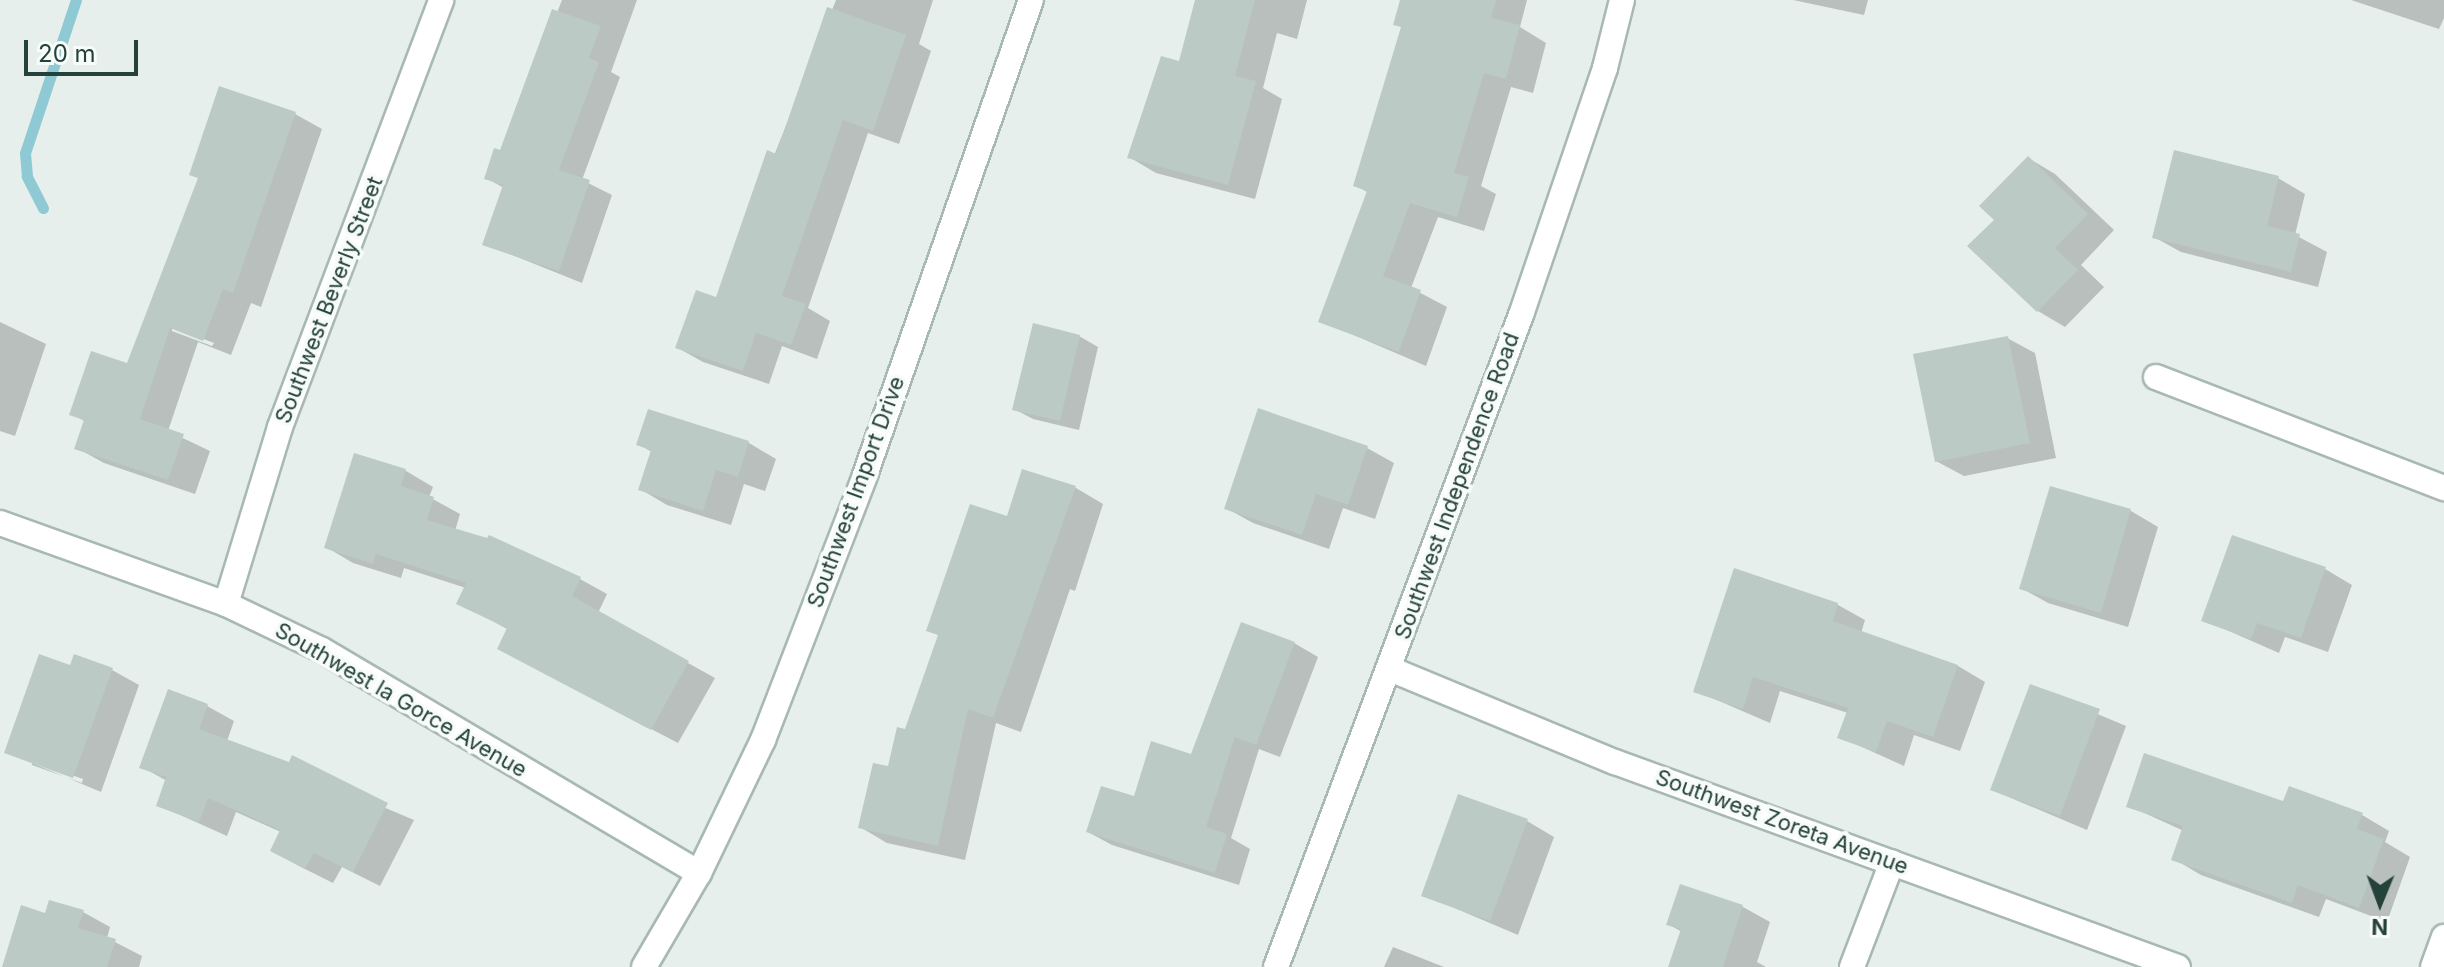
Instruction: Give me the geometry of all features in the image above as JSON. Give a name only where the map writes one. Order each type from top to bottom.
[{"type":"street","name":"Southwest Beverly Street","points":[[226,604],[278,434],[441,0]]},
{"type":"street","name":"Southwest Import Drive","points":[[644,967],[699,873],[763,740],[865,475],[1031,0]]},
{"type":"street","name":"Southwest Independence Road","points":[[1276,967],[1521,315],[1605,68],[1622,0]]},
{"type":"street","points":[[2156,377],[2444,488]]},
{"type":"street","name":"Southwest la Gorce Avenue","points":[[0,523],[226,604],[323,651],[699,873]]},
{"type":"street","name":"Southwest Zoreta Avenue","points":[[1390,669],[1615,762],[2178,967]]},
{"type":"street","points":[[1852,967],[1892,862]]},
{"type":"street","points":[[2433,967],[2444,937]]},
{"type":"building","points":[[1195,0],[1255,0],[1235,76],[1256,81],[1228,185],[1127,158],[1161,56],[1179,61]]},
{"type":"building","points":[[1400,0],[1496,0],[1491,18],[1520,25],[1506,79],[1484,73],[1454,173],[1469,177],[1457,217],[1410,203],[1383,276],[1421,290],[1399,352],[1318,322],[1367,191],[1353,186],[1401,27],[1393,25]]},
{"type":"building","points":[[827,7],[906,35],[873,131],[843,120],[782,296],[806,304],[791,345],[756,333],[743,371],[675,348],[696,290],[716,297],[767,150],[776,154]]},
{"type":"building","points":[[552,9],[601,26],[589,58],[599,62],[559,170],[590,180],[559,271],[482,245],[503,185],[484,179],[494,148],[500,150]]},
{"type":"building","points":[[219,86],[296,112],[233,293],[223,289],[203,341],[170,328],[140,419],[184,434],[168,480],[74,449],[84,420],[69,415],[91,351],[127,363],[198,178],[189,175]]},
{"type":"building","points":[[2174,150],[2279,176],[2267,226],[2300,234],[2291,272],[2152,238]]},
{"type":"building","points":[[2028,156],[2088,214],[2055,248],[2078,270],[2037,312],[1967,246],[1994,220],[1979,206]]},
{"type":"building","points":[[1033,323],[1080,335],[1060,421],[1012,410]]},
{"type":"building","points":[[2008,336],[2030,443],[1935,462],[1913,354]]},
{"type":"building","points":[[1258,408],[1368,446],[1348,505],[1316,494],[1302,535],[1224,509]]},
{"type":"building","points":[[648,409],[749,441],[738,477],[716,470],[703,511],[638,490],[651,450],[636,445]]},
{"type":"building","points":[[354,453],[406,469],[401,486],[434,497],[427,520],[487,538],[489,535],[581,577],[572,596],[689,661],[651,730],[497,649],[507,628],[456,604],[466,583],[376,554],[373,564],[324,548]]},
{"type":"building","points":[[1022,469],[1076,486],[993,718],[968,709],[938,846],[858,828],[873,763],[888,766],[897,727],[905,729],[938,635],[926,631],[970,504],[1007,516]]},
{"type":"building","points":[[2050,486],[2131,509],[2101,613],[2019,589]]},
{"type":"building","points":[[2232,535],[2326,567],[2301,638],[2257,623],[2251,639],[2201,621]]},
{"type":"building","points":[[1734,568],[1838,603],[1833,621],[1958,665],[1933,737],[1887,721],[1876,752],[1837,738],[1848,708],[1753,677],[1743,709],[1693,692]]},
{"type":"building","points":[[1241,622],[1295,642],[1256,745],[1235,737],[1206,827],[1227,834],[1215,873],[1086,832],[1101,786],[1134,796],[1151,741],[1191,754]]},
{"type":"building","points":[[39,654],[70,665],[74,654],[113,668],[73,778],[4,753]]},
{"type":"building","points":[[2030,684],[2100,709],[2060,816],[1990,790]]},
{"type":"building","points":[[168,689],[208,704],[199,729],[289,762],[292,755],[388,803],[353,872],[314,853],[305,869],[270,851],[280,830],[208,798],[199,822],[156,806],[166,777],[139,768]]},
{"type":"building","points":[[2144,753],[2283,801],[2289,786],[2363,813],[2357,829],[2384,839],[2359,908],[2298,885],[2292,903],[2171,860],[2183,826],[2126,807]]},
{"type":"building","points":[[1458,794],[1528,819],[1490,921],[1421,896]]},
{"type":"building","points":[[1680,884],[1743,905],[1723,967],[1668,967],[1681,929],[1666,925]]},
{"type":"building","points":[[49,900],[84,910],[78,928],[116,939],[107,967],[2,967],[21,905],[45,913]]},
{"type":"waterway","points":[[43,208],[27,176],[25,153],[76,0]]}]
